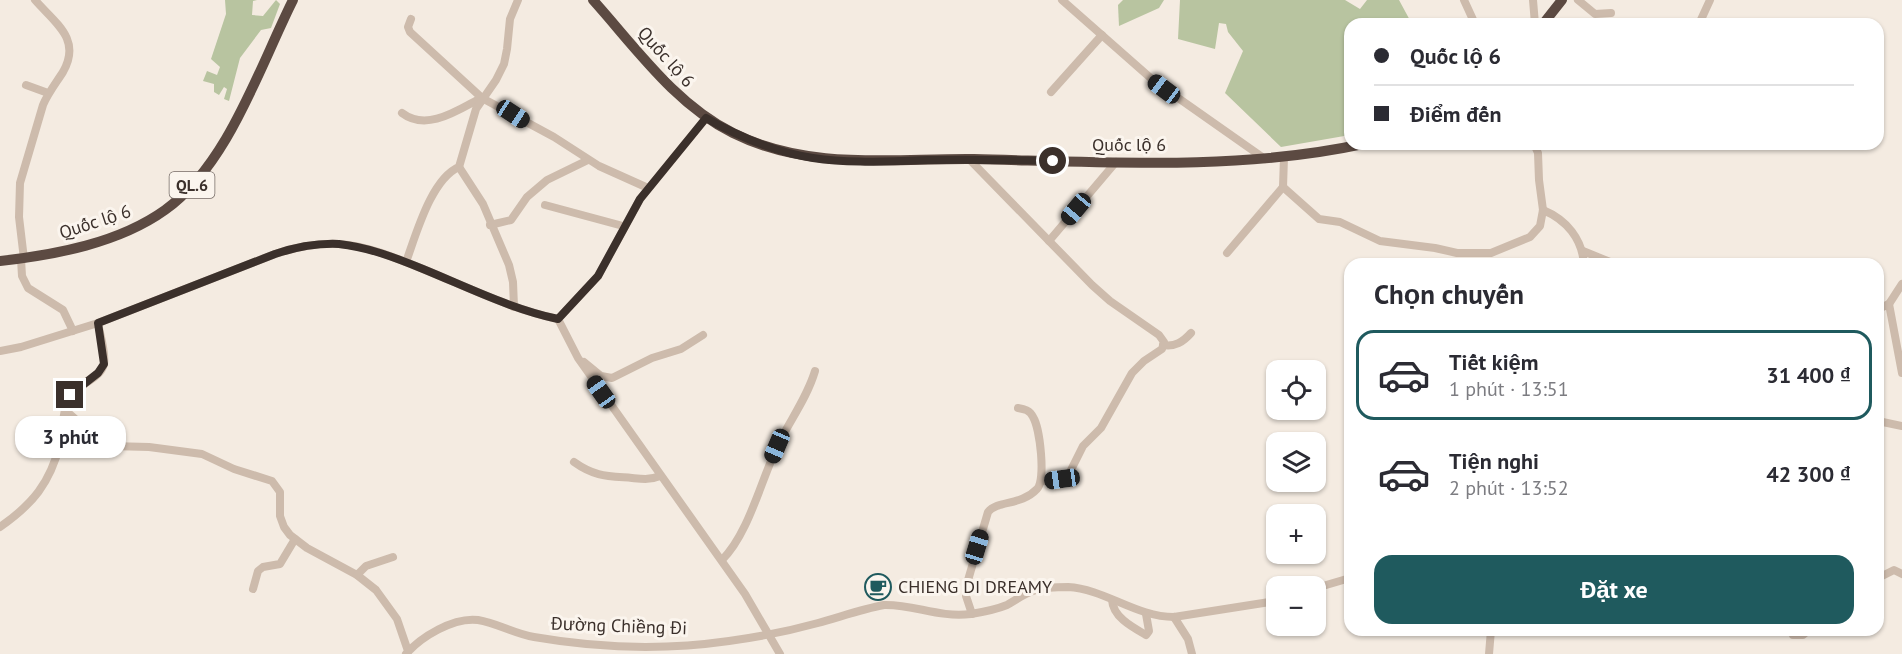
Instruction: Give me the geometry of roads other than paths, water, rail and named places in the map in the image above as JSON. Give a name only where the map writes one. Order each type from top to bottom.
[{"type":"highway","name":"Quốc lộ 6","points":[[0,261],[23,259],[82,246],[121,234],[167,209],[207,168],[231,131],[293,0]]},
{"type":"highway","name":"Quốc lộ 6","points":[[593,0],[668,85],[706,118],[759,144],[812,158],[853,161],[969,159],[1116,162],[1266,159],[1344,147]]},
{"type":"highway","points":[[1548,18],[1562,0]]},
{"type":"street","points":[[35,0],[63,31],[71,50],[67,64],[48,93],[20,183],[22,276],[28,288],[63,310],[73,331]]},
{"type":"street","points":[[514,307],[511,269],[490,225],[483,204],[459,167],[473,115],[504,64],[510,19],[518,0]]},
{"type":"street","points":[[1062,0],[1154,81],[1266,159]]},
{"type":"street","points":[[1464,0],[1472,18]]},
{"type":"street","points":[[1533,0],[1535,18]]},
{"type":"street","points":[[1578,0],[1595,14],[1611,13]]},
{"type":"street","points":[[1702,18],[1710,0]]},
{"type":"street","points":[[411,19],[408,27],[410,32],[482,98],[549,134],[606,170],[648,188]]},
{"type":"street","points":[[1052,92],[1102,35]]},
{"type":"street","points":[[26,85],[48,93]]},
{"type":"street","points":[[402,113],[417,120],[438,118],[454,113],[482,98]]},
{"type":"street","points":[[558,319],[598,276],[608,261],[623,226],[648,188],[706,118]]},
{"type":"street","points":[[1283,187],[1319,219],[1340,222],[1380,241],[1456,253],[1495,252],[1530,237],[1540,226],[1543,210],[1537,150]]},
{"type":"street","points":[[1227,253],[1283,187],[1284,157]]},
{"type":"street","points":[[969,159],[1104,296],[1159,335],[1163,345]]},
{"type":"street","points":[[490,225],[511,220],[527,197],[546,180],[588,160]]},
{"type":"street","points":[[1049,240],[1116,162]]},
{"type":"street","points":[[406,262],[430,199],[451,171],[459,167]]},
{"type":"street","points":[[545,205],[623,226]]},
{"type":"street","points":[[1543,210],[1567,225],[1583,251],[1584,258]]},
{"type":"street","points":[[0,351],[21,347],[98,323],[275,254],[320,244],[352,246],[406,262],[514,307],[558,319],[578,358],[758,612],[780,654]]},
{"type":"street","points":[[1583,251],[1601,258]]},
{"type":"street","points":[[1884,306],[1889,304],[1902,284]]},
{"type":"street","points":[[1889,304],[1902,373]]},
{"type":"street","points":[[0,527],[27,506],[42,488],[58,449],[70,395],[98,373],[104,364],[98,323]]},
{"type":"street","points":[[1163,345],[1181,343],[1191,333]]},
{"type":"street","points":[[578,358],[602,376],[612,378],[652,358],[685,347],[703,335]]},
{"type":"street","points":[[1041,481],[1062,479],[1068,476],[1081,450],[1101,428],[1132,373],[1163,345]]},
{"type":"street","points":[[722,560],[739,538],[777,446],[807,393],[815,371]]},
{"type":"street","points":[[972,614],[966,596],[966,587],[988,512],[992,507],[1025,498],[1037,489],[1041,481],[1040,454],[1034,417],[1027,410],[1018,408]]},
{"type":"street","points":[[65,410],[104,444],[193,452],[234,469],[272,480],[280,492],[280,516],[284,527],[295,539],[357,574],[375,590],[394,613],[407,653]]},
{"type":"street","points":[[1884,422],[1902,426]]},
{"type":"street","points":[[574,462],[585,470],[608,477],[650,480],[660,476]]},
{"type":"street","points":[[253,589],[258,571],[263,567],[280,564],[295,539]]},
{"type":"street","points":[[357,574],[366,566],[393,558]]},
{"type":"street","points":[[1884,575],[1894,570],[1902,574]]},
{"type":"street","points":[[1326,585],[1344,580]]},
{"type":"street","name":"Đường Chiềng Đi","points":[[407,653],[441,629],[471,620],[496,625],[531,637],[604,644],[687,645],[727,642],[770,634],[884,605],[943,615],[972,614],[996,609],[1029,592],[1048,588],[1081,589],[1146,614],[1174,618],[1266,603]]},
{"type":"street","points":[[1112,600],[1115,613],[1146,635],[1149,631],[1146,614]]},
{"type":"street","points":[[1174,618],[1188,639],[1192,654]]},
{"type":"street","points":[[1489,654],[1490,636]]},
{"type":"place","name":"CHIENG DI DREAMY","points":[[878,587]]}]
